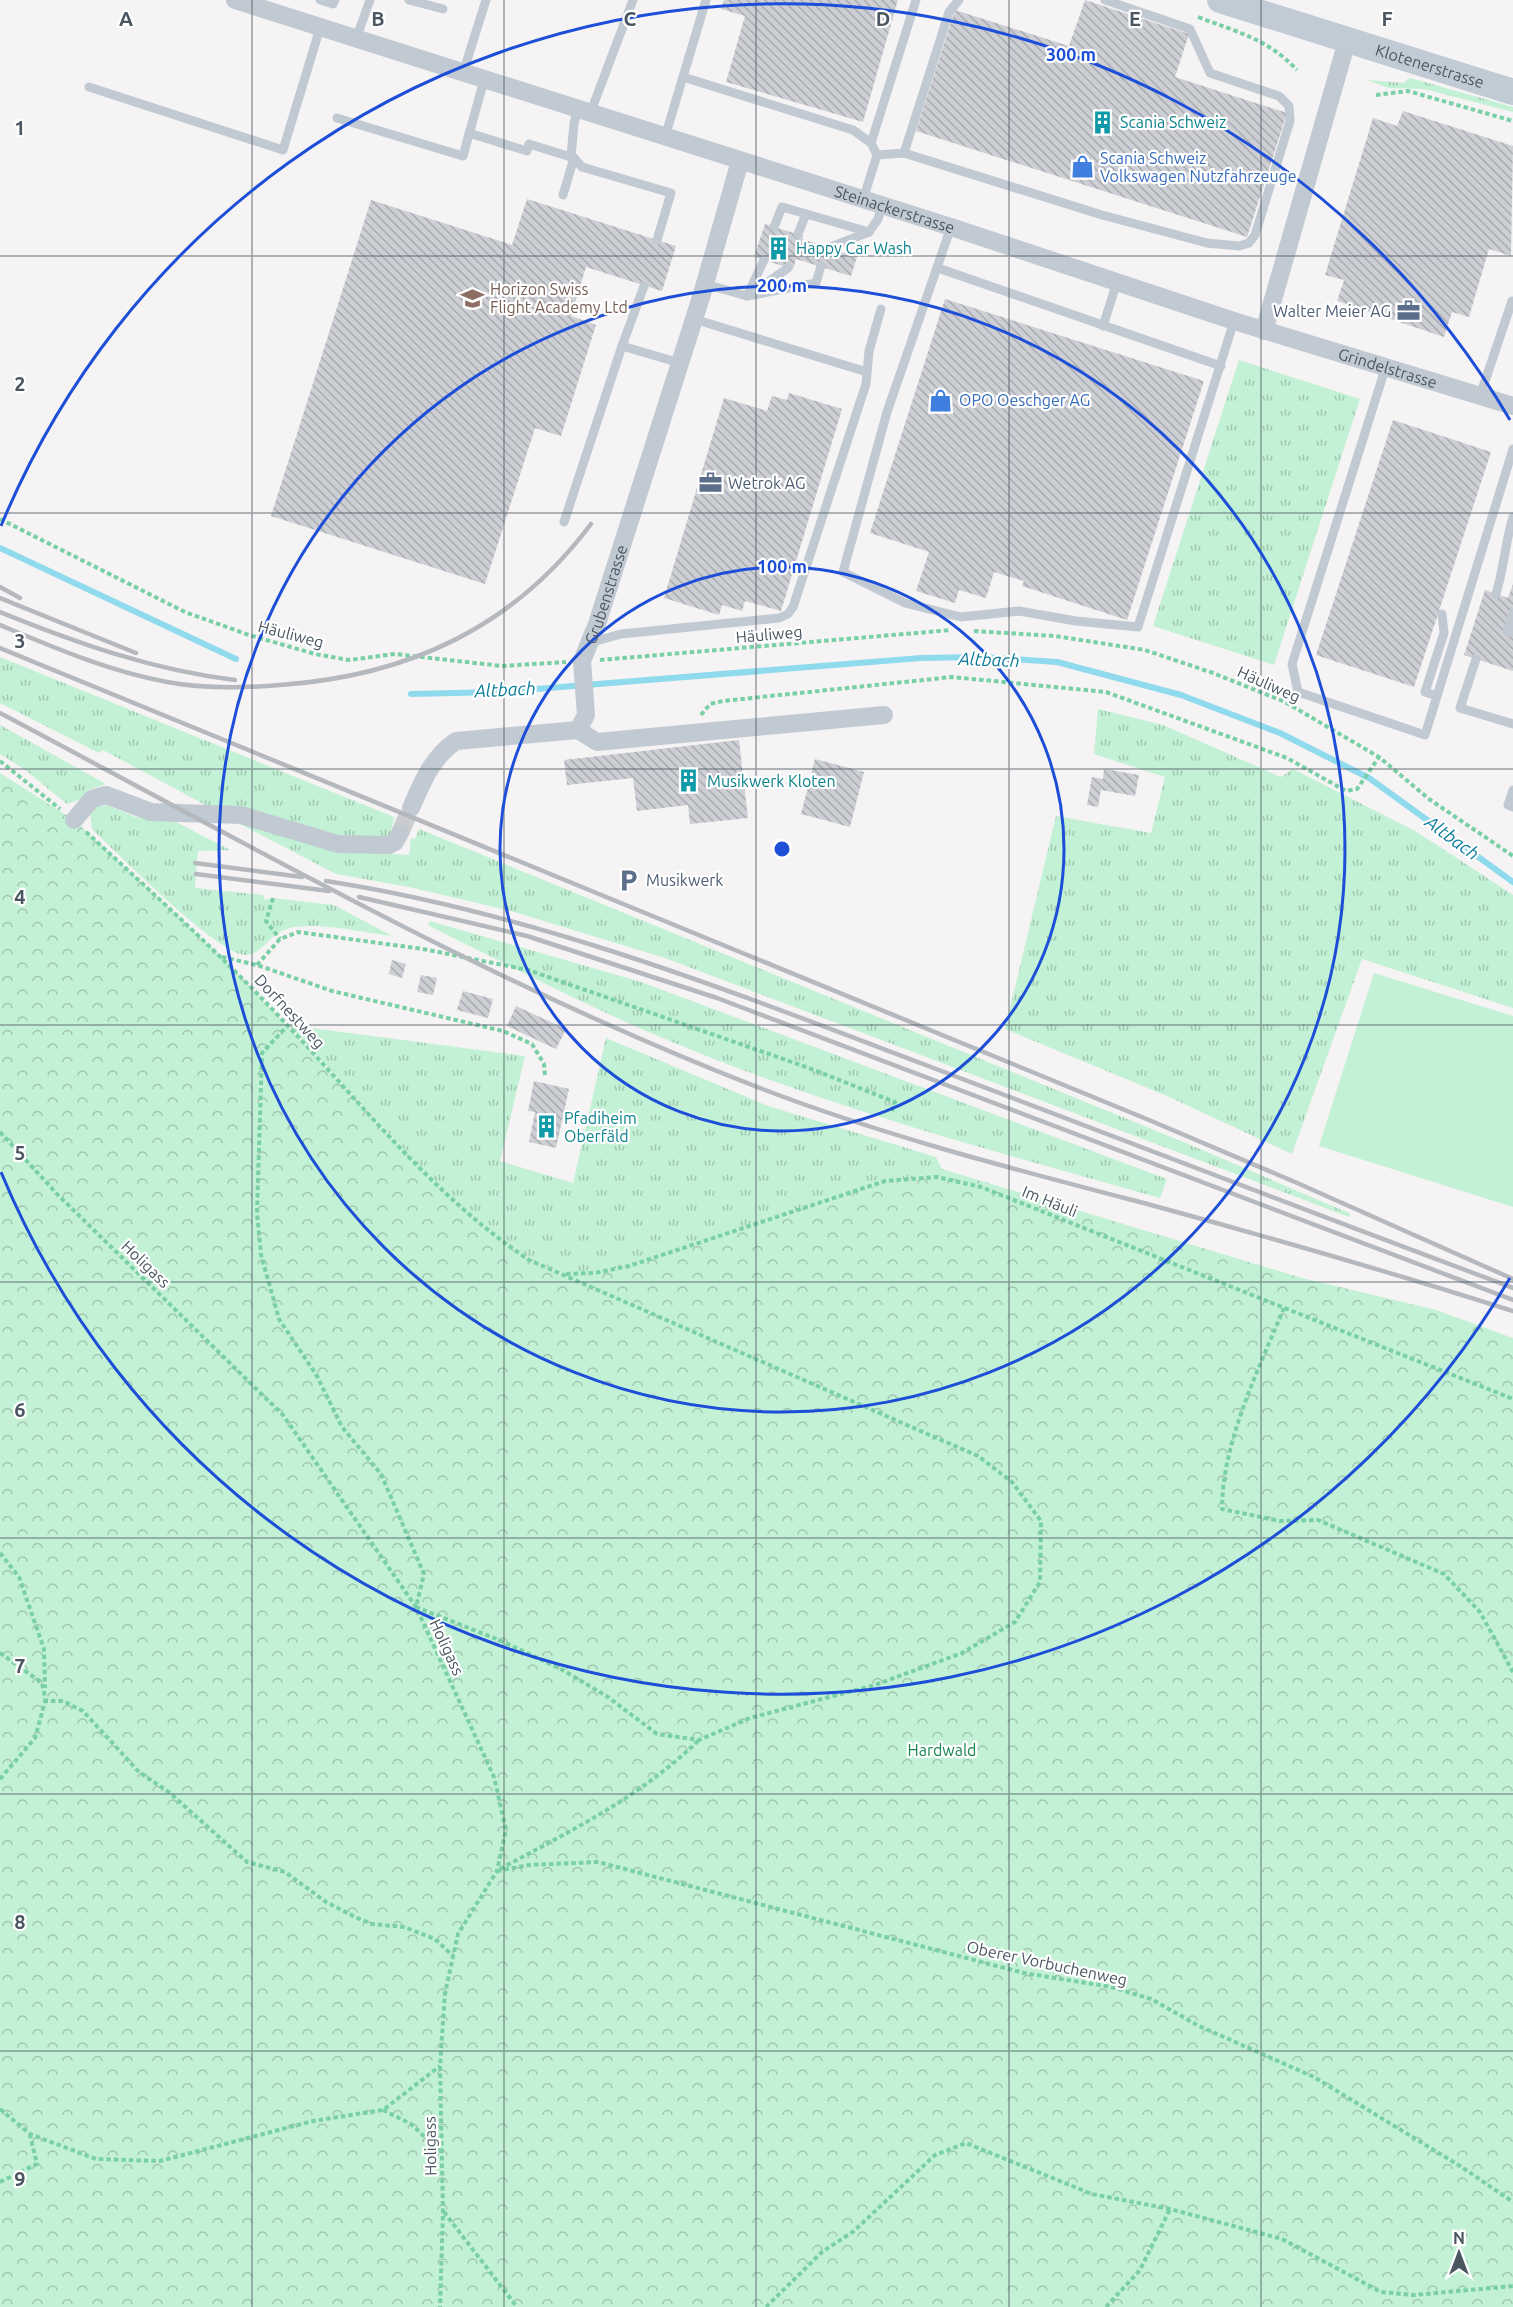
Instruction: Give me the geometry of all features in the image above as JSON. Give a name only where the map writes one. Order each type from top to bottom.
[{"type":"main road","name":"Klotenerstrasse","points":[[1220,0],[1513,92]]},
{"type":"street","name":"Steinackerstrasse","points":[[241,1],[951,227],[1264,331]]},
{"type":"street","points":[[1264,331],[1347,41]]},
{"type":"street","name":"Grubenstrasse","points":[[578,730],[586,715],[582,665],[705,284],[740,161]]},
{"type":"street","name":"Grindelstrasse","points":[[1264,331],[1513,406]]},
{"type":"street","points":[[411,808],[432,766],[447,747],[456,741],[578,730],[597,742],[884,715]]},
{"type":"street","points":[[74,820],[92,799],[106,795],[151,812],[248,816],[349,845],[389,845],[395,842],[400,833]]},
{"type":"lane","points":[[320,0],[333,4],[335,0]]},
{"type":"lane","points":[[356,39],[370,0]]},
{"type":"lane","points":[[409,0],[443,9]]},
{"type":"lane","points":[[463,73],[486,0]]},
{"type":"lane","points":[[563,195],[573,157],[574,123],[584,112],[633,0]]},
{"type":"lane","points":[[665,137],[706,0]]},
{"type":"lane","points":[[871,143],[916,0]]},
{"type":"lane","points":[[904,153],[949,12],[959,0]]},
{"type":"lane","points":[[877,155],[904,153],[1102,215],[1196,240],[1223,245],[1249,243],[1255,235],[1290,122],[1288,106],[1279,96],[1210,73],[1190,29],[1105,0]]},
{"type":"lane","points":[[89,87],[283,150],[321,28]]},
{"type":"lane","points":[[683,77],[854,130],[871,143],[877,155],[863,200]]},
{"type":"lane","points":[[338,118],[463,156],[484,80]]},
{"type":"lane","points":[[469,133],[527,151],[530,144],[573,157],[582,166],[671,193],[657,240]]},
{"type":"lane","points":[[828,248],[868,232],[878,219],[882,206]]},
{"type":"lane","points":[[774,227],[782,207],[868,232]]},
{"type":"lane","points":[[798,234],[806,214]]},
{"type":"lane","points":[[951,227],[887,412],[843,573],[905,603],[961,617],[1020,611],[1076,621],[1138,627],[1234,321]]},
{"type":"lane","points":[[747,296],[764,260]]},
{"type":"lane","points":[[705,284],[747,296],[816,283],[821,266]]},
{"type":"lane","points":[[747,296],[788,268]]},
{"type":"lane","points":[[938,268],[1221,366]]},
{"type":"lane","points":[[1103,326],[1116,282]]},
{"type":"lane","points":[[564,522],[644,286]]},
{"type":"lane","points":[[1480,396],[1512,300]]},
{"type":"lane","points":[[589,643],[621,634],[779,618],[788,614],[793,607],[866,384],[869,351],[881,309]]},
{"type":"lane","points":[[694,319],[867,372]]},
{"type":"lane","points":[[622,346],[680,363]]},
{"type":"lane","points":[[1386,366],[1292,664],[1298,692],[1425,735],[1513,449]]},
{"type":"lane","points":[[1496,594],[1505,567],[1504,547],[1513,517]]},
{"type":"lane","points":[[1513,613],[1507,631],[1513,633]]},
{"type":"lane","points":[[1437,696],[1425,692],[1444,633],[1442,614]]},
{"type":"lane","points":[[1476,659],[1460,708],[1513,724]]},
{"type":"lane","points":[[1513,790],[1508,805],[1513,807]]},
{"type":"path","points":[[1202,18],[1263,42],[1281,53],[1297,70]]},
{"type":"path","points":[[1376,95],[1408,92],[1513,121]]},
{"type":"path","name":"Häuliweg","points":[[0,519],[185,612],[249,635],[315,654],[349,660],[395,654],[502,666],[582,665],[951,630],[1055,636],[1145,650],[1213,673],[1285,702],[1379,758],[1430,799],[1513,856]]},
{"type":"path","points":[[700,732],[700,716],[710,704],[723,700],[952,677],[1106,692],[1287,758],[1346,791],[1357,789],[1379,758]]},
{"type":"path","name":"Dorfnestweg","points":[[0,761],[74,820],[222,957],[455,1204],[492,1235],[529,1260],[978,1456],[1012,1482],[1041,1521],[1040,1582],[1015,1622],[962,1653],[875,1684],[750,1718],[699,1740]]},
{"type":"path","points":[[273,898],[266,921],[280,939]]},
{"type":"path","points":[[257,965],[280,939],[298,932],[423,949],[528,970],[809,1068],[895,1102],[891,1114]]},
{"type":"path","points":[[222,957],[257,965],[332,991],[503,1031],[532,1044],[544,1064],[545,1076]]},
{"type":"path","points":[[288,1025],[262,1053],[257,1213],[261,1255],[279,1319],[317,1376],[342,1427],[381,1474],[424,1574],[416,1607],[499,1640],[561,1669],[608,1697],[657,1734],[699,1740]]},
{"type":"path","name":"Holigass","points":[[0,1132],[58,1195],[283,1415],[352,1511],[416,1607],[494,1777],[507,1830],[497,1871],[458,1934],[445,1993],[440,2066],[443,2212],[440,2307]]},
{"type":"path","name":"Im Häuli","points":[[562,1274],[595,1273],[629,1266],[885,1181],[937,1177],[981,1187],[1513,1399]]},
{"type":"path","points":[[1284,1308],[1241,1413],[1222,1492],[1222,1509],[1280,1521],[1318,1520],[1394,1550],[1444,1574],[1480,1612],[1513,1672]]},
{"type":"path","points":[[0,1553],[19,1576],[44,1650],[46,1701],[35,1738],[0,1779]]},
{"type":"path","points":[[0,1653],[42,1683],[46,1701]]},
{"type":"path","points":[[46,1701],[63,1701],[83,1711],[139,1772],[170,1793],[247,1862],[285,1872],[326,1902],[372,1924],[404,1928],[435,1939],[453,1956]]},
{"type":"path","points":[[497,1871],[604,1813],[667,1771],[699,1740]]},
{"type":"path","name":"Oberer Vorbuchenweg","points":[[497,1871],[529,1865],[598,1862],[1024,1973],[1111,1987],[1151,1999],[1199,2026],[1314,2077],[1460,2166],[1513,2202]]},
{"type":"path","points":[[0,2109],[30,2134],[96,2159],[160,2161],[313,2121],[383,2110],[440,2066]]},
{"type":"path","points":[[383,2110],[411,2124],[442,2153]]},
{"type":"path","points":[[0,2182],[37,2164],[30,2134]]},
{"type":"path","points":[[766,2307],[822,2252],[854,2231],[934,2155],[966,2143],[1092,2194],[1170,2208],[1282,2239],[1381,2292],[1414,2295],[1513,2286]]},
{"type":"path","points":[[1106,2307],[1140,2270],[1170,2208]]},
{"type":"path","points":[[443,2212],[517,2307]]},
{"type":"green space","points":[[1410,78],[1513,107],[1513,112],[1424,89],[1389,88],[1367,80],[1403,83]]},
{"type":"green space","points":[[1239,360],[1360,399],[1274,665],[1153,626]]},
{"type":"green space","points":[[0,657],[394,817],[390,836],[350,839],[211,808],[103,750],[99,753],[0,703]]},
{"type":"green space","points":[[1098,709],[1163,725],[1281,777],[1293,769],[1417,832],[1513,895],[1513,1008],[1362,959],[1292,1154],[1167,1096],[1005,1029],[1056,816],[1151,833],[1165,777],[1094,754]]},
{"type":"green space","points":[[0,725],[106,784],[88,790],[81,799],[67,804],[24,769],[0,754]]},
{"type":"green space","name":"Hardwald","points":[[0,773],[74,820],[222,957],[442,1190],[507,1246],[573,1281],[942,1169],[1302,1278],[1436,1310],[1513,1338],[1513,2307],[0,2307]]},
{"type":"green space","points":[[107,805],[135,817],[174,821],[230,850],[198,851],[195,888],[263,895],[265,900],[273,898],[334,905],[392,936],[304,926],[280,932],[251,954],[246,955],[233,951],[192,922],[92,829],[90,813],[95,807]]},
{"type":"green space","points":[[236,822],[337,851],[409,855],[411,838],[415,839],[419,829],[1193,1146],[1351,1214],[1349,1217],[665,958],[511,911],[409,887],[336,874]]},
{"type":"green space","points":[[430,921],[641,982],[1167,1179],[1160,1198],[903,1124],[776,1082],[713,1059],[600,1010],[428,925]]},
{"type":"green space","points":[[1374,973],[1513,1016],[1513,1207],[1319,1146]]},
{"type":"green space","points":[[288,1025],[525,1056],[500,1161],[573,1183],[606,1038],[768,1106],[936,1157],[942,1169],[574,1281],[507,1246],[442,1190]]},
{"type":"building","points":[[724,0],[898,0],[863,122],[726,82],[745,16],[721,9]]},
{"type":"building","name":"Scania Schweiz","points":[[1085,0],[1189,34],[1175,77],[1287,113],[1247,237],[916,131],[955,10],[1069,46]]},
{"type":"building","points":[[1403,111],[1513,146],[1511,256],[1489,249],[1469,317],[1452,312],[1444,337],[1337,301],[1344,280],[1325,275],[1373,118],[1397,126]]},
{"type":"building","points":[[527,199],[676,246],[662,291],[586,267],[571,316],[596,325],[561,436],[535,428],[485,584],[271,516],[371,200],[512,245]]},
{"type":"building","points":[[765,224],[857,257],[851,276],[796,259],[793,269],[754,257]]},
{"type":"building","points":[[945,299],[1204,381],[1127,620],[1022,586],[1024,581],[994,572],[986,598],[959,590],[955,603],[916,591],[929,552],[870,533]]},
{"type":"building","points":[[789,393],[842,409],[781,611],[745,601],[742,611],[722,605],[719,615],[664,598],[724,398],[767,411],[772,396],[787,400]]},
{"type":"building","points":[[1393,420],[1491,452],[1414,687],[1316,655]]},
{"type":"building","points":[[1513,584],[1513,671],[1464,655],[1485,590],[1508,598]]},
{"type":"building","name":"Musikwerk Kloten","points":[[739,740],[748,818],[690,824],[688,805],[637,811],[633,778],[567,785],[564,760]]},
{"type":"building","points":[[815,759],[864,772],[850,827],[801,814]]},
{"type":"building","points":[[1104,769],[1139,775],[1135,796],[1101,790],[1098,807],[1087,805],[1092,777],[1103,779]]},
{"type":"building","points":[[392,960],[406,964],[402,978],[389,974]]},
{"type":"building","points":[[421,975],[437,978],[433,995],[417,992]]},
{"type":"building","points":[[463,991],[493,999],[488,1018],[457,1010]]},
{"type":"building","points":[[516,1006],[566,1029],[556,1049],[507,1026]]},
{"type":"building","name":"Pfadiheim Oberfäld","points":[[534,1081],[569,1089],[556,1148],[529,1142],[535,1112],[528,1111]]},
{"type":"waterway","name":"Altbach","points":[[0,548],[236,659]]},
{"type":"waterway","name":"Altbach","points":[[411,694],[498,692],[921,658],[981,657],[1057,662],[1181,695],[1280,733],[1369,778],[1513,882]]},
{"type":"tunnel","points":[[400,833],[411,808]]},
{"type":"railway","points":[[0,625],[103,665],[167,682],[209,687],[238,687],[327,680],[372,671],[414,658],[454,640],[492,618],[528,592],[591,524]]},
{"type":"railway","points":[[0,587],[20,598]]},
{"type":"railway","points":[[0,598],[136,653]]},
{"type":"railway","points":[[0,612],[115,654],[174,670],[235,680]]},
{"type":"railway","points":[[0,648],[1149,1120],[1513,1279]]},
{"type":"railway","points":[[0,713],[282,864],[472,961],[666,1050],[765,1090],[908,1139],[1287,1243],[1513,1311]]},
{"type":"railway","points":[[195,863],[302,877]]},
{"type":"railway","points":[[196,874],[329,891]]},
{"type":"railway","points":[[326,881],[403,895],[554,933],[703,982],[1513,1288]]},
{"type":"railway","points":[[359,897],[527,936],[717,998],[1513,1300]]},
{"type":"place","name":"Scania Schweiz","points":[[1102,122]]},
{"type":"place","name":"Scania Schweiz Volkswagen Nutzfahrzeuge","points":[[1082,167]]},
{"type":"place","name":"Happy Car Wash","points":[[778,248]]},
{"type":"place","name":"Horizon Swiss Flight Academy Ltd","points":[[472,298]]},
{"type":"place","name":"Walter Meier AG","points":[[1409,311]]},
{"type":"place","name":"OPO Oeschger AG","points":[[941,400]]},
{"type":"place","name":"Wetrok AG","points":[[710,483]]},
{"type":"place","name":"Musikwerk Kloten","points":[[689,781]]},
{"type":"place","name":"Musikwerk","points":[[628,880]]},
{"type":"place","name":"Pfadiheim Oberfäld","points":[[546,1127]]}]
